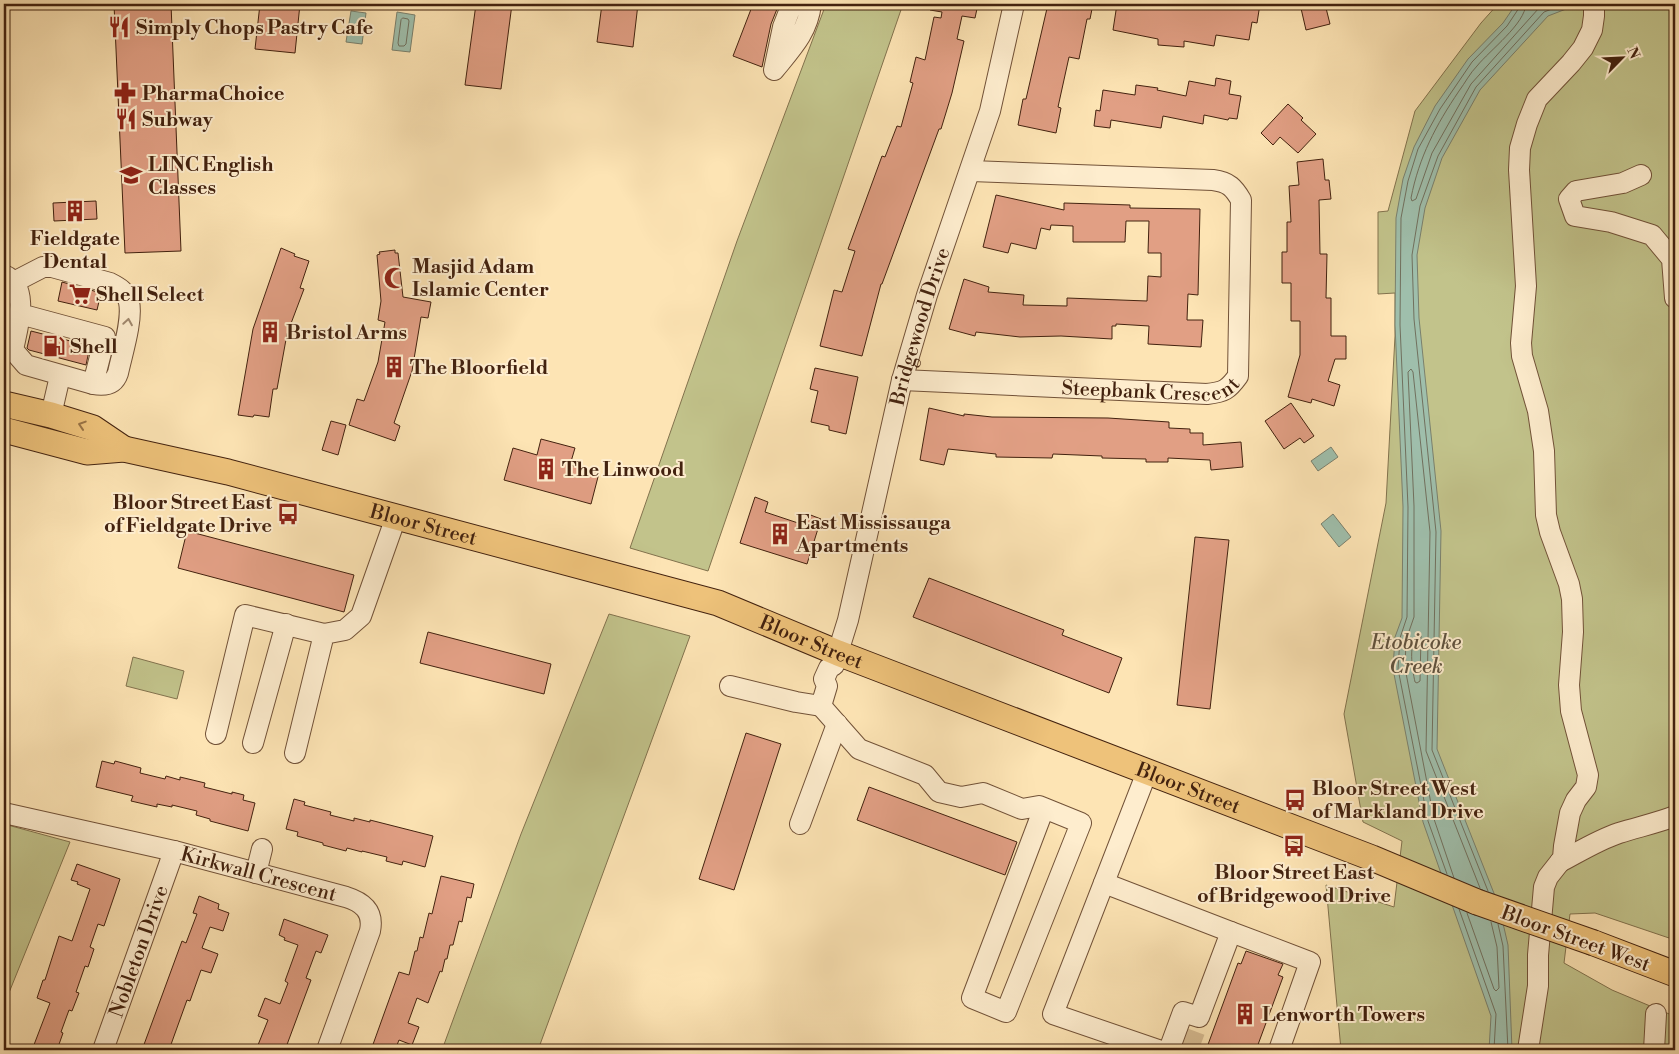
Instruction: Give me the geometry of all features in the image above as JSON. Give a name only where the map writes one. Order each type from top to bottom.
[{"type":"main road","name":"Bloor Street","points":[[4,404],[51,415],[93,428],[124,448]]},
{"type":"main road","name":"Bloor Street","points":[[4,430],[87,452],[124,448],[228,472],[718,603],[836,659],[1147,772],[1372,858],[1477,902]]},
{"type":"main road","name":"Bloor Street West","points":[[1477,902],[1675,974]]},
{"type":"street","points":[[792,4],[783,27],[774,70],[801,36],[810,18],[811,4]]},
{"type":"street","name":"Bridgewood Drive","points":[[821,706],[827,686],[824,680],[829,668],[836,659],[850,611],[902,380],[927,295],[990,111],[1014,4]]},
{"type":"street","points":[[1528,1050],[1538,986],[1538,955],[1544,888],[1548,877],[1563,858],[1570,812],[1586,787],[1588,775],[1571,711],[1569,685],[1573,632],[1572,599],[1569,584],[1550,532],[1546,515],[1544,451],[1538,410],[1522,356],[1521,343],[1526,286],[1519,170],[1520,148],[1537,99],[1583,48],[1592,30],[1594,7]]},
{"type":"street","name":"Steepbank Crescent","points":[[902,380],[1207,394],[1220,393],[1230,388],[1238,376],[1241,200],[1233,186],[1214,180],[971,171]]},
{"type":"street","points":[[1641,175],[1623,183],[1576,191],[1569,199],[1575,216],[1611,222],[1652,235],[1672,259],[1675,298]]},
{"type":"street","points":[[43,267],[52,267],[110,283],[125,293],[129,300],[130,313],[116,378],[102,386],[60,376],[26,365],[12,350],[20,314],[19,292],[8,279],[43,267]]},
{"type":"street","points":[[20,314],[105,337],[93,384]]},
{"type":"street","points":[[51,415],[60,376]]},
{"type":"street","points":[[216,734],[245,615],[324,634],[346,630],[361,616],[396,517]]},
{"type":"street","points":[[253,743],[286,624]]},
{"type":"street","points":[[295,753],[324,634]]},
{"type":"street","points":[[730,686],[821,706],[859,749],[924,775],[939,792],[961,797],[983,793],[1022,808],[1039,806],[1082,823],[1006,1012],[972,998],[1044,808]]},
{"type":"street","points":[[800,824],[837,724]]},
{"type":"street","points":[[1147,772],[1053,1014],[1158,1050]]},
{"type":"street","name":"Kirkwall Crescent","points":[[4,813],[174,851],[362,903],[368,911],[371,926],[327,1050]]},
{"type":"street","points":[[1560,862],[1587,847],[1618,834],[1649,826],[1675,816]]},
{"type":"street","points":[[256,873],[262,849]]},
{"type":"street","name":"Nobleton Drive","points":[[102,1050],[174,851]]},
{"type":"street","points":[[1104,883],[1310,962],[1279,1050]]},
{"type":"street","points":[[1169,1050],[1183,1012],[1198,1021],[1231,932]]},
{"type":"street","points":[[1654,1050],[1656,1014]]},
{"type":"green space","points":[[826,4],[903,4],[708,571],[630,548],[737,241]]},
{"type":"green space","points":[[1498,4],[1675,4],[1675,940],[1595,913],[1570,914],[1564,963],[1612,990],[1674,1016],[1669,1050],[1341,1050],[1326,885],[1394,907],[1402,841],[1363,822],[1344,714],[1386,503],[1395,336],[1395,293],[1378,294],[1378,212],[1388,211],[1415,111],[1481,23]]},
{"type":"green space","points":[[609,614],[690,636],[538,1050],[442,1050],[521,834]]},
{"type":"green space","points":[[133,657],[184,671],[177,699],[126,686]]},
{"type":"green space","points":[[4,824],[70,842],[4,1005]]},
{"type":"water","name":"Etobicoke Creek","points":[[1516,4],[1579,4],[1548,16],[1480,90],[1442,158],[1425,208],[1417,255],[1419,318],[1441,531],[1437,749],[1499,906],[1508,945],[1512,1050],[1489,1050],[1491,1016],[1423,822],[1393,669],[1395,637],[1402,618],[1403,507],[1395,325],[1396,218],[1403,179],[1414,147],[1435,106],[1468,59],[1503,23]]},
{"type":"water","points":[[351,11],[366,13],[362,44],[346,42]]},
{"type":"water","points":[[397,12],[415,15],[410,52],[392,50]]},
{"type":"water","points":[[1331,447],[1338,457],[1318,471],[1311,461]]},
{"type":"water","points":[[1333,514],[1351,537],[1339,547],[1321,524]]},
{"type":"building","points":[[114,4],[171,4],[181,251],[125,253]]},
{"type":"building","points":[[260,4],[300,4],[295,53],[255,49]]},
{"type":"building","points":[[476,4],[512,4],[501,89],[465,85]]},
{"type":"building","points":[[602,4],[638,4],[633,47],[597,42]]},
{"type":"building","points":[[753,4],[779,4],[771,24],[762,67],[733,56]]},
{"type":"building","points":[[930,4],[978,4],[975,18],[962,16],[957,39],[964,41],[952,93],[941,129],[939,129],[881,284],[862,356],[820,346],[834,290],[842,292],[855,251],[848,249],[882,156],[885,157],[897,126],[901,127],[913,83],[910,82],[916,57],[925,60],[934,17],[941,18],[942,12],[930,10]]},
{"type":"building","points":[[1048,4],[1093,4],[1090,19],[1087,19],[1079,59],[1069,57],[1058,107],[1061,108],[1056,133],[1018,125],[1023,99],[1026,99]]},
{"type":"building","points":[[1117,4],[1260,4],[1257,23],[1252,22],[1249,40],[1216,35],[1214,46],[1184,41],[1184,47],[1158,45],[1158,39],[1113,30]]},
{"type":"building","points":[[1300,4],[1325,4],[1330,24],[1306,30]]},
{"type":"building","points":[[1216,78],[1231,81],[1229,94],[1241,96],[1237,119],[1229,118],[1228,120],[1204,115],[1203,124],[1163,116],[1161,128],[1111,120],[1110,128],[1094,126],[1096,110],[1100,111],[1103,90],[1135,95],[1136,85],[1158,88],[1157,90],[1186,96],[1189,81],[1215,86]]},
{"type":"building","points":[[1288,104],[1316,134],[1298,153],[1280,137],[1273,145],[1261,133]]},
{"type":"building","points":[[1323,159],[1325,180],[1329,180],[1331,199],[1319,200],[1320,254],[1327,254],[1326,298],[1331,298],[1331,336],[1346,336],[1346,359],[1335,359],[1328,381],[1340,385],[1334,406],[1312,399],[1311,403],[1288,397],[1300,355],[1300,321],[1291,321],[1291,283],[1282,283],[1282,252],[1287,252],[1287,222],[1291,222],[1289,186],[1299,185],[1297,162]]},
{"type":"building","points":[[996,195],[1064,210],[1064,203],[1130,205],[1130,208],[1200,209],[1198,295],[1188,294],[1187,320],[1203,320],[1201,347],[1148,344],[1149,326],[1116,324],[1116,326],[1112,326],[1112,339],[1061,336],[1020,337],[976,332],[975,336],[949,329],[964,279],[989,287],[988,292],[1024,295],[1023,305],[1067,306],[1067,298],[1147,301],[1148,276],[1161,277],[1161,253],[1148,253],[1149,221],[1126,221],[1125,242],[1073,242],[1073,226],[1051,225],[1050,230],[1041,228],[1036,249],[1011,243],[1008,253],[983,247]]},
{"type":"building","name":"Fieldgate Dental","points":[[96,201],[97,219],[54,221],[53,203]]},
{"type":"building","name":"Bristol Arms","points":[[281,248],[295,254],[294,256],[309,261],[300,288],[304,289],[287,334],[277,389],[273,389],[269,417],[238,415],[253,329]]},
{"type":"building","name":"The Bloorfield","points":[[395,250],[395,253],[398,253],[403,297],[431,302],[428,318],[421,317],[412,371],[394,423],[400,426],[395,441],[349,425],[357,399],[364,401],[378,362],[385,322],[378,320],[381,301],[377,255],[380,254],[379,252]]},
{"type":"building","name":"Shell Select","points":[[62,282],[101,293],[97,310],[58,301]]},
{"type":"building","points":[[31,331],[90,346],[86,365],[29,350],[27,348]]},
{"type":"building","points":[[815,368],[858,377],[846,434],[829,430],[829,426],[811,422],[818,391],[810,389]]},
{"type":"building","points":[[1291,403],[1314,436],[1304,443],[1300,438],[1284,449],[1265,421]]},
{"type":"building","points":[[929,408],[964,416],[964,414],[992,417],[1108,418],[1169,422],[1169,428],[1190,429],[1190,433],[1203,433],[1203,445],[1241,442],[1243,467],[1211,470],[1210,460],[1168,458],[1168,462],[1146,462],[1146,459],[1053,454],[1052,458],[996,457],[996,454],[948,449],[944,465],[920,460]]},
{"type":"building","points":[[331,421],[346,425],[338,455],[322,450]]},
{"type":"building","name":"The Linwood","points":[[541,439],[575,448],[570,465],[599,473],[591,504],[504,480],[513,448],[537,455]]},
{"type":"building","name":"East Mississauga Apartments","points":[[755,497],[768,502],[765,512],[804,525],[808,514],[821,519],[807,564],[740,543]]},
{"type":"building","points":[[187,531],[354,575],[344,612],[178,568]]},
{"type":"building","points":[[1195,537],[1229,540],[1210,709],[1177,705]]},
{"type":"building","points":[[929,578],[1064,630],[1062,635],[1122,658],[1109,693],[913,617]]},
{"type":"building","points":[[428,632],[551,664],[544,694],[420,663]]},
{"type":"building","points":[[746,733],[781,744],[734,890],[699,879]]},
{"type":"building","points":[[102,761],[114,764],[115,761],[141,768],[140,773],[165,779],[166,776],[180,780],[180,777],[205,783],[204,787],[244,795],[243,800],[255,803],[248,831],[210,821],[210,819],[196,815],[197,811],[172,805],[172,807],[157,804],[157,807],[131,801],[133,796],[96,787]]},
{"type":"building","points":[[869,787],[1017,842],[1005,875],[857,820]]},
{"type":"building","points":[[294,799],[305,802],[304,805],[331,812],[330,815],[354,821],[354,818],[370,822],[370,820],[433,836],[425,867],[403,861],[402,865],[386,861],[387,857],[347,848],[346,851],[297,836],[298,832],[286,829]]},
{"type":"building","points":[[77,864],[120,879],[104,926],[98,924],[90,947],[94,949],[88,967],[85,966],[76,992],[79,993],[72,1011],[69,1010],[57,1050],[32,1050],[50,1003],[37,998],[43,980],[45,980],[59,936],[72,941],[90,889],[71,880]]},
{"type":"building","points":[[441,876],[474,884],[471,898],[467,897],[462,922],[459,921],[453,945],[450,945],[447,959],[445,959],[442,972],[440,971],[428,1003],[417,998],[408,1023],[419,1027],[412,1045],[399,1040],[395,1050],[371,1050],[399,972],[409,975],[420,937],[423,938],[429,913],[432,914]]},
{"type":"building","points":[[199,896],[219,904],[218,909],[229,913],[223,931],[210,927],[202,948],[218,954],[211,973],[201,970],[190,1001],[187,1000],[169,1050],[142,1050],[182,941],[186,943],[197,914],[193,913]]},
{"type":"building","points":[[284,919],[328,935],[321,953],[316,951],[306,978],[311,980],[285,1050],[256,1050],[268,1020],[258,1016],[265,998],[280,1004],[288,983],[285,981],[298,945],[284,940],[285,938],[279,935]]},
{"type":"building","name":"Lenworth Towers","points":[[1246,951],[1283,964],[1278,975],[1283,977],[1256,1050],[1206,1050],[1238,963],[1241,964]]},
{"type":"tunnel","points":[[1188,1050],[1197,1026]]},
{"type":"place","name":"Simply Chops Pastry Cafe","points":[[119,27]]},
{"type":"place","name":"PharmaChoice","points":[[125,93]]},
{"type":"place","name":"Subway","points":[[126,119]]},
{"type":"place","name":"LINC English Classes","points":[[131,175]]},
{"type":"place","name":"Fieldgate Dental","points":[[75,211]]},
{"type":"place","name":"Masjid Adam Islamic Center","points":[[395,278]]},
{"type":"place","name":"Shell Select","points":[[80,294]]},
{"type":"place","name":"Bristol Arms","points":[[270,332]]},
{"type":"place","name":"Shell","points":[[54,346]]},
{"type":"place","name":"The Bloorfield","points":[[394,367]]},
{"type":"place","name":"The Linwood","points":[[546,469]]},
{"type":"place","name":"Bloor Street East of Fieldgate Drive","points":[[288,514]]},
{"type":"place","name":"East Mississauga Apartments","points":[[780,534]]},
{"type":"place","name":"Bloor Street West of Markland Drive","points":[[1295,800]]},
{"type":"place","name":"Bloor Street East of Bridgewood Drive","points":[[1294,846]]},
{"type":"place","name":"Lenworth Towers","points":[[1245,1014]]}]
